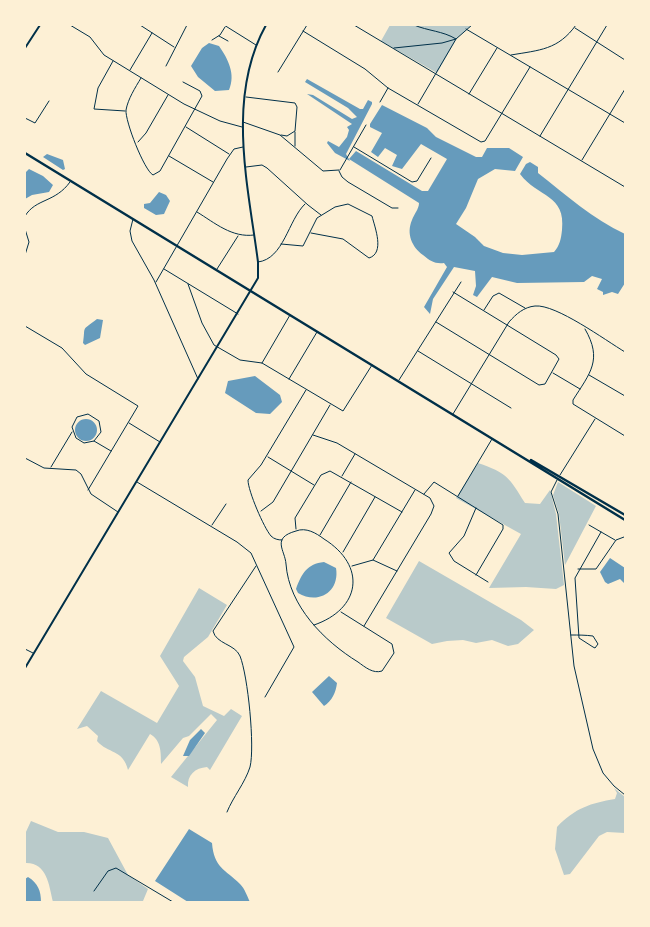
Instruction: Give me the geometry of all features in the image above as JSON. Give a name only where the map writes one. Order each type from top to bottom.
[{"type":"highway","points":[[25,153],[492,438],[560,475],[625,515]]},
{"type":"highway","points":[[525,457],[625,520]]},
{"type":"main road","points":[[25,48],[40,25]]},
{"type":"main road","points":[[25,668],[258,278],[258,262],[243,147],[243,122],[250,64],[256,45],[266,25]]},
{"type":"street","points":[[70,25],[90,37],[101,53],[168,95],[220,121],[243,127]]},
{"type":"street","points":[[78,30],[80,25]]},
{"type":"street","points":[[140,25],[175,47]]},
{"type":"street","points":[[166,66],[187,25]]},
{"type":"street","points":[[278,72],[307,25]]},
{"type":"street","points":[[354,25],[625,186]]},
{"type":"street","points":[[414,25],[429,31],[447,33],[456,39]]},
{"type":"street","points":[[417,105],[456,39],[472,25]]},
{"type":"street","points":[[540,136],[607,25]]},
{"type":"street","points":[[212,40],[219,36],[225,26],[256,45]]},
{"type":"street","points":[[510,55],[556,45],[566,39],[575,26],[625,60]]},
{"type":"street","points":[[466,29],[625,123]]},
{"type":"street","points":[[303,32],[365,69],[388,88],[482,142],[502,114],[530,67]]},
{"type":"street","points":[[130,71],[152,33]]},
{"type":"street","points":[[219,36],[228,41]]},
{"type":"street","points":[[393,48],[430,46],[456,39]]},
{"type":"street","points":[[469,94],[497,48]]},
{"type":"street","points":[[113,61],[98,88],[94,108],[126,112]]},
{"type":"street","points":[[141,78],[132,92],[126,112],[128,125],[150,173],[154,175],[160,171],[196,110],[202,94],[183,82]]},
{"type":"street","points":[[380,102],[388,88]]},
{"type":"street","points":[[582,161],[625,89]]},
{"type":"street","points":[[136,143],[146,133],[168,95]]},
{"type":"street","points":[[246,97],[294,102],[297,106],[296,148]]},
{"type":"street","points":[[25,111],[25,117],[35,123],[48,101]]},
{"type":"street","points":[[243,122],[280,135],[287,136],[295,132]]},
{"type":"street","points":[[339,170],[366,125]]},
{"type":"street","points":[[186,127],[230,154]]},
{"type":"street","points":[[280,135],[322,170],[339,170]]},
{"type":"street","points":[[156,283],[230,154],[235,148],[243,147]]},
{"type":"street","points":[[354,147],[412,182],[417,181],[431,158]]},
{"type":"street","points":[[169,155],[214,182]]},
{"type":"street","points":[[246,167],[262,165],[266,167],[321,215]]},
{"type":"street","points":[[339,170],[342,177],[348,182],[392,208],[398,208]]},
{"type":"street","points":[[25,216],[33,206],[58,196],[70,181]]},
{"type":"street","points":[[258,262],[269,260],[281,244],[294,215],[305,203]]},
{"type":"street","points":[[281,244],[302,247],[311,233],[313,223],[321,215],[348,204],[371,216],[378,240],[378,250],[374,256],[368,257],[344,239],[311,233]]},
{"type":"street","points":[[197,212],[238,236],[254,235]]},
{"type":"street","points":[[133,220],[130,231],[132,241],[156,283],[198,379]]},
{"type":"street","points":[[25,229],[29,242],[25,255]]},
{"type":"street","points":[[216,270],[238,236]]},
{"type":"street","points":[[164,269],[238,314]]},
{"type":"street","points":[[399,381],[461,282]]},
{"type":"street","points":[[188,284],[210,341],[240,360],[262,363],[343,411],[372,364]]},
{"type":"street","points":[[436,322],[540,385],[545,384],[552,373],[558,362],[558,356],[453,292]]},
{"type":"street","points":[[484,311],[494,295],[499,293],[525,308]]},
{"type":"street","points":[[453,414],[507,325],[514,316],[525,308],[536,306],[548,307],[625,352]]},
{"type":"street","points":[[262,363],[290,314]]},
{"type":"street","points":[[25,326],[62,348],[86,374],[137,405],[137,409],[129,423],[88,490]]},
{"type":"street","points":[[585,328],[592,341],[595,355],[589,375],[573,404],[625,436]]},
{"type":"street","points":[[289,379],[317,331]]},
{"type":"street","points":[[418,351],[511,408]]},
{"type":"street","points":[[552,373],[580,389]]},
{"type":"street","points":[[589,375],[625,396]]},
{"type":"street","points":[[282,540],[270,535],[248,480],[266,457],[307,390]]},
{"type":"street","points":[[260,512],[273,502],[331,404]]},
{"type":"street","points":[[50,468],[72,432],[72,424],[77,417],[90,415],[97,419],[101,427],[100,435],[94,441]]},
{"type":"street","points":[[595,418],[560,475],[552,496],[558,514],[576,678],[595,756],[609,780],[625,795]]},
{"type":"street","points":[[129,423],[161,442]]},
{"type":"street","points":[[72,432],[81,442],[94,441],[111,452]]},
{"type":"street","points":[[313,435],[337,443],[355,453],[424,495],[433,503],[431,514],[364,626]]},
{"type":"street","points":[[458,496],[492,438]]},
{"type":"street","points":[[342,476],[355,453]]},
{"type":"street","points":[[266,457],[314,485]]},
{"type":"street","points":[[25,458],[41,467],[76,470],[81,474],[88,490],[94,496],[119,512]]},
{"type":"street","points":[[297,530],[295,518],[314,485],[327,471],[332,471],[342,476],[402,512]]},
{"type":"street","points":[[137,482],[245,547],[257,566],[294,647],[264,697]]},
{"type":"street","points":[[319,536],[351,482]]},
{"type":"street","points":[[424,495],[434,482],[504,526],[476,575]]},
{"type":"street","points":[[373,560],[415,490]]},
{"type":"street","points":[[343,552],[375,496]]},
{"type":"street","points":[[211,526],[226,504]]},
{"type":"street","points":[[476,507],[464,536],[449,553],[454,561],[488,582]]},
{"type":"street","points":[[589,525],[616,540],[625,538]]},
{"type":"street","points":[[314,625],[328,620],[340,612],[348,601],[352,590],[350,566],[343,552],[319,536],[306,530],[297,530],[282,540],[280,548],[286,572],[298,600],[314,625],[342,652],[371,670],[381,671],[394,653],[394,646],[340,612]]},
{"type":"street","points":[[570,635],[578,634],[593,636],[598,644],[595,648],[579,638],[578,634],[575,578],[578,569],[601,532]]},
{"type":"street","points":[[578,569],[596,569],[599,567],[616,540]]},
{"type":"street","points":[[350,566],[373,560],[397,572]]},
{"type":"street","points":[[227,812],[250,767],[252,730],[247,688],[240,655],[215,637],[213,631],[257,566]]},
{"type":"street","points":[[571,640],[579,638]]},
{"type":"street","points":[[25,649],[33,654]]},
{"type":"street","points":[[94,891],[108,870],[116,868],[173,902]]},
{"type":"shaded area","points":[[390,25],[472,25],[457,38],[437,73],[381,41]]},
{"type":"shaded area","points":[[478,463],[506,477],[525,503],[540,504],[550,490],[556,514],[564,585],[556,589],[526,587],[489,588],[521,534],[456,498]]},
{"type":"shaded area","points":[[558,482],[596,506],[565,565],[559,514],[553,495]]},
{"type":"shaded area","points":[[419,561],[521,620],[534,630],[518,644],[508,646],[492,640],[476,643],[463,640],[447,641],[432,644],[386,618]]},
{"type":"shaded area","points":[[199,588],[227,605],[208,637],[184,657],[183,661],[195,677],[203,706],[224,716],[231,709],[242,716],[210,770],[207,767],[195,771],[190,776],[188,787],[171,777],[217,720],[211,714],[189,736],[183,738],[161,764],[158,743],[150,734],[128,770],[123,758],[101,745],[97,741],[98,736],[87,726],[77,729],[101,691],[157,723],[179,686],[160,656]]},
{"type":"shaded area","points":[[614,788],[625,797],[625,833],[607,832],[599,836],[570,874],[564,875],[555,849],[557,827],[570,815],[584,807],[615,799],[617,793]]},
{"type":"shaded area","points":[[31,821],[58,832],[84,832],[108,838],[128,875],[148,889],[143,901],[53,902],[46,876],[42,870],[38,866],[25,863],[25,834]]},
{"type":"water","points":[[209,43],[219,46],[228,61],[232,78],[229,90],[215,91],[198,77],[191,66],[202,48]]},
{"type":"water","points":[[307,79],[360,109],[363,109],[368,100],[372,102],[346,154],[350,161],[335,153],[327,143],[328,141],[339,147],[347,137],[349,130],[347,127],[352,124],[307,94],[313,95],[352,119],[357,117],[348,108],[305,82]]},
{"type":"water","points":[[382,105],[427,128],[436,137],[476,157],[482,157],[487,148],[509,148],[523,157],[515,171],[495,169],[478,179],[466,208],[456,224],[475,237],[484,246],[503,253],[522,255],[554,252],[558,247],[562,230],[560,209],[520,174],[526,164],[530,162],[538,167],[538,173],[580,206],[625,234],[625,283],[618,294],[612,292],[603,295],[603,292],[597,289],[602,279],[592,276],[584,282],[517,283],[492,277],[477,297],[473,295],[476,286],[475,271],[454,267],[433,299],[430,314],[424,307],[447,267],[444,263],[430,260],[419,252],[411,240],[410,225],[419,203],[349,159],[356,151],[422,191],[428,191],[447,159],[421,144],[402,169],[392,166],[397,155],[385,148],[378,157],[371,152],[382,133],[370,127],[370,124]]},
{"type":"water","points":[[47,154],[63,160],[65,169],[63,170],[43,157]]},
{"type":"water","points":[[29,169],[43,176],[53,185],[49,192],[32,195],[25,199],[25,173]]},
{"type":"water","points":[[159,192],[166,195],[170,201],[164,214],[156,215],[144,208],[144,204],[150,203]]},
{"type":"water","points":[[97,319],[103,320],[100,338],[85,345],[83,343],[85,329]]},
{"type":"water","points":[[255,376],[280,395],[282,402],[270,414],[256,413],[225,393],[228,381]]},
{"type":"water","points":[[86,419],[94,422],[97,430],[94,438],[86,441],[78,438],[75,430],[78,422]]},
{"type":"water","points":[[610,558],[625,568],[625,584],[620,579],[608,584],[605,582],[600,572]]},
{"type":"water","points":[[324,562],[336,568],[335,584],[331,590],[320,597],[313,598],[298,593],[296,589],[306,570],[313,565]]},
{"type":"water","points":[[329,676],[337,683],[335,693],[324,706],[312,692]]},
{"type":"water","points":[[201,729],[205,733],[189,756],[183,756],[190,740]]},
{"type":"water","points":[[189,829],[212,843],[218,863],[242,886],[250,902],[188,902],[155,881]]},
{"type":"water","points":[[28,877],[38,888],[41,902],[25,902],[25,879]]}]
